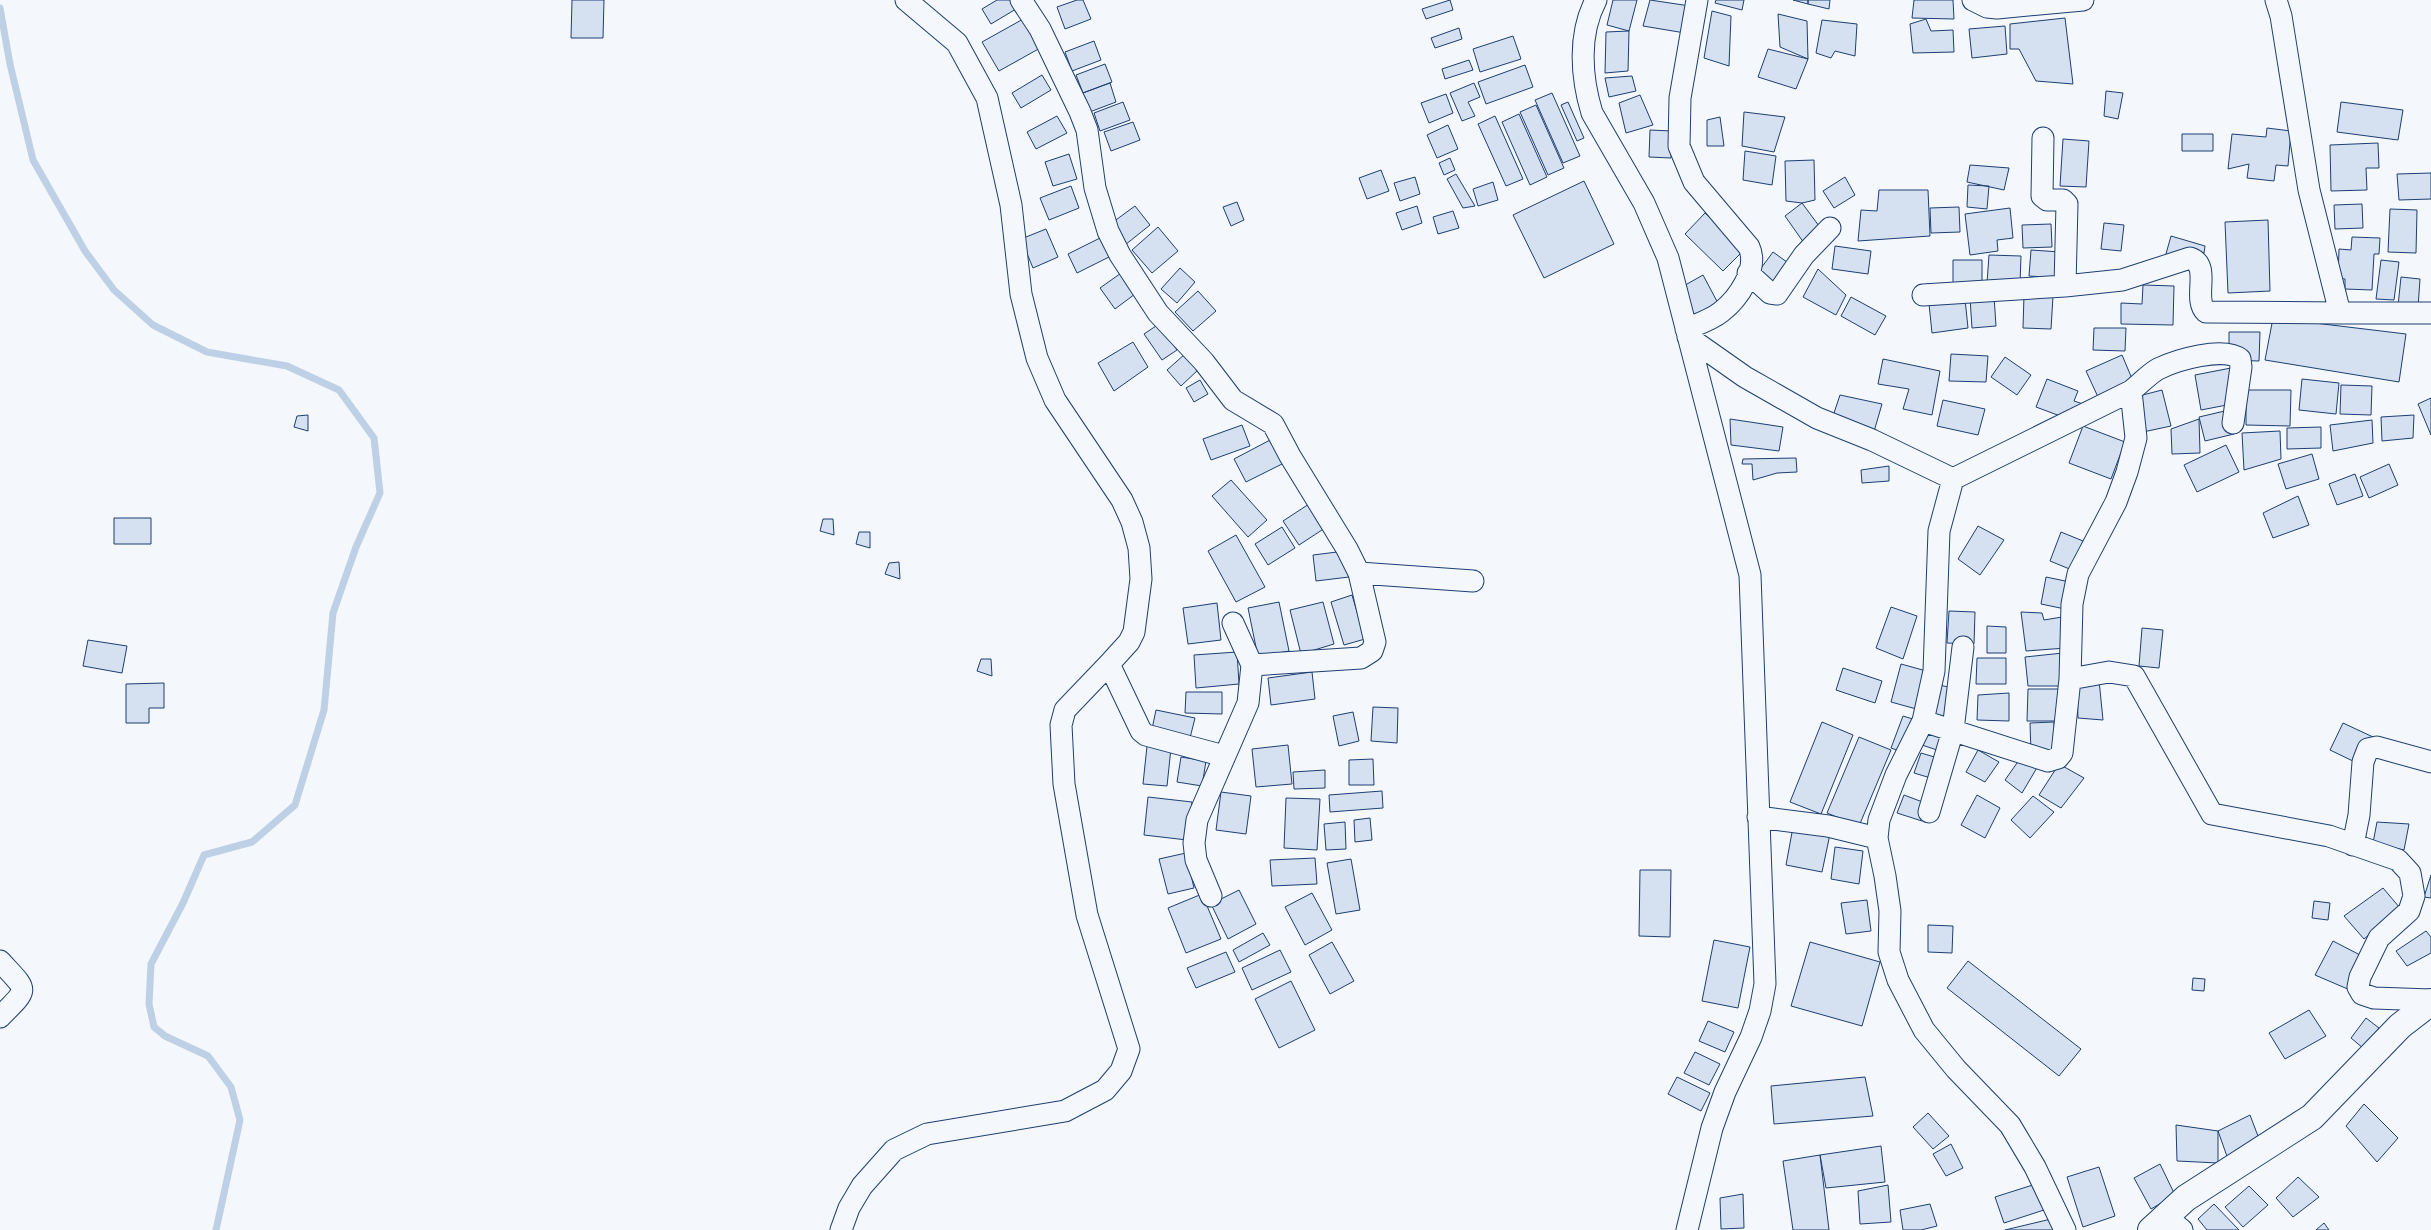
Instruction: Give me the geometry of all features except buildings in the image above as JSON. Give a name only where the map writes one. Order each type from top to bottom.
[{"type":"street","points":[[840,1230],[849,1208],[862,1186],[894,1150],[927,1134],[1065,1111],[1105,1090],[1116,1079],[1125,1064],[1129,1048],[1087,915],[1064,784],[1061,725],[1066,710],[1129,642],[1137,620],[1141,579],[1139,548],[1132,522],[1122,500],[1055,400],[1037,358],[1021,294],[1011,205],[987,98],[957,43],[906,0]]},
{"type":"street","points":[[1020,0],[1040,30],[1080,112],[1087,130],[1095,188],[1108,231],[1120,254],[1158,313],[1204,362],[1233,400],[1273,424],[1360,573],[1375,642],[1368,655],[1361,658],[1252,665]]},
{"type":"street","points":[[1596,0],[1584,42],[1583,69],[1587,99],[1592,113],[1644,203],[1668,258],[1750,575],[1765,984],[1760,1011],[1751,1037],[1724,1092],[1712,1128],[1687,1230]]},
{"type":"street","points":[[1687,333],[1721,312],[1738,293],[1748,273],[1751,258],[1748,247],[1694,182],[1679,146],[1680,98],[1698,0]]},
{"type":"street","points":[[1973,0],[1987,7],[1997,8],[2083,0]]},
{"type":"street","points":[[2276,0],[2281,16],[2309,190],[2340,313]]},
{"type":"street","points":[[2043,138],[2042,196],[2047,200],[2064,200],[2067,204],[2064,286]]},
{"type":"street","points":[[1748,273],[1770,293],[1777,294],[1804,255],[1830,228]]},
{"type":"street","points":[[1923,295],[2064,286],[2122,280],[2190,258],[2196,261],[2200,269],[2201,305],[2206,312],[2431,313]]},
{"type":"street","points":[[1687,333],[1745,377],[1817,418],[1872,440],[1953,479]]},
{"type":"street","points":[[2065,1230],[2035,1167],[2010,1126],[1956,1069],[1924,1030],[1898,980],[1888,952],[1890,911],[1877,838],[1879,820],[1896,774],[1923,721],[1934,671],[1939,531],[1953,479],[2131,391],[2157,369],[2186,359],[2217,354],[2235,354],[2240,358],[2241,367],[2233,423]]},
{"type":"street","points":[[1923,721],[2048,761],[2056,759],[2062,753],[2070,680],[2072,604],[2078,574],[2116,502],[2127,472],[2136,438],[2131,391]]},
{"type":"street","points":[[1360,573],[1473,580]]},
{"type":"street","points":[[1211,896],[1196,860],[1194,843],[1197,820],[1248,703],[1252,665],[1233,623]]},
{"type":"street","points":[[1928,812],[1954,730],[1963,647]]},
{"type":"street","points":[[1110,664],[1141,731],[1146,735],[1224,756]]},
{"type":"street","points":[[2070,680],[2108,672],[2134,676],[2212,814],[2329,836],[2398,860],[2410,873],[2414,896],[2409,911],[2380,938],[2360,977],[2358,987],[2362,994],[2374,998],[2431,1001]]},
{"type":"street","points":[[2353,845],[2359,815],[2363,762],[2368,749],[2377,747],[2431,762]]},
{"type":"street","points":[[1758,817],[1828,826],[1877,838]]},
{"type":"street","points":[[0,961],[18,980],[22,990],[20,996],[0,1017]]},
{"type":"street","points":[[2166,1226],[2186,1198],[2312,1117],[2400,1026],[2431,1001]]},
{"type":"waterway","points":[[0,8],[10,64],[33,160],[85,251],[114,290],[153,325],[207,352],[287,366],[339,390],[374,438],[380,493],[356,547],[333,613],[324,710],[295,805],[252,842],[204,855],[183,903],[151,964],[149,1004],[154,1027],[165,1036],[208,1056],[231,1087],[240,1120],[216,1230]]}]
